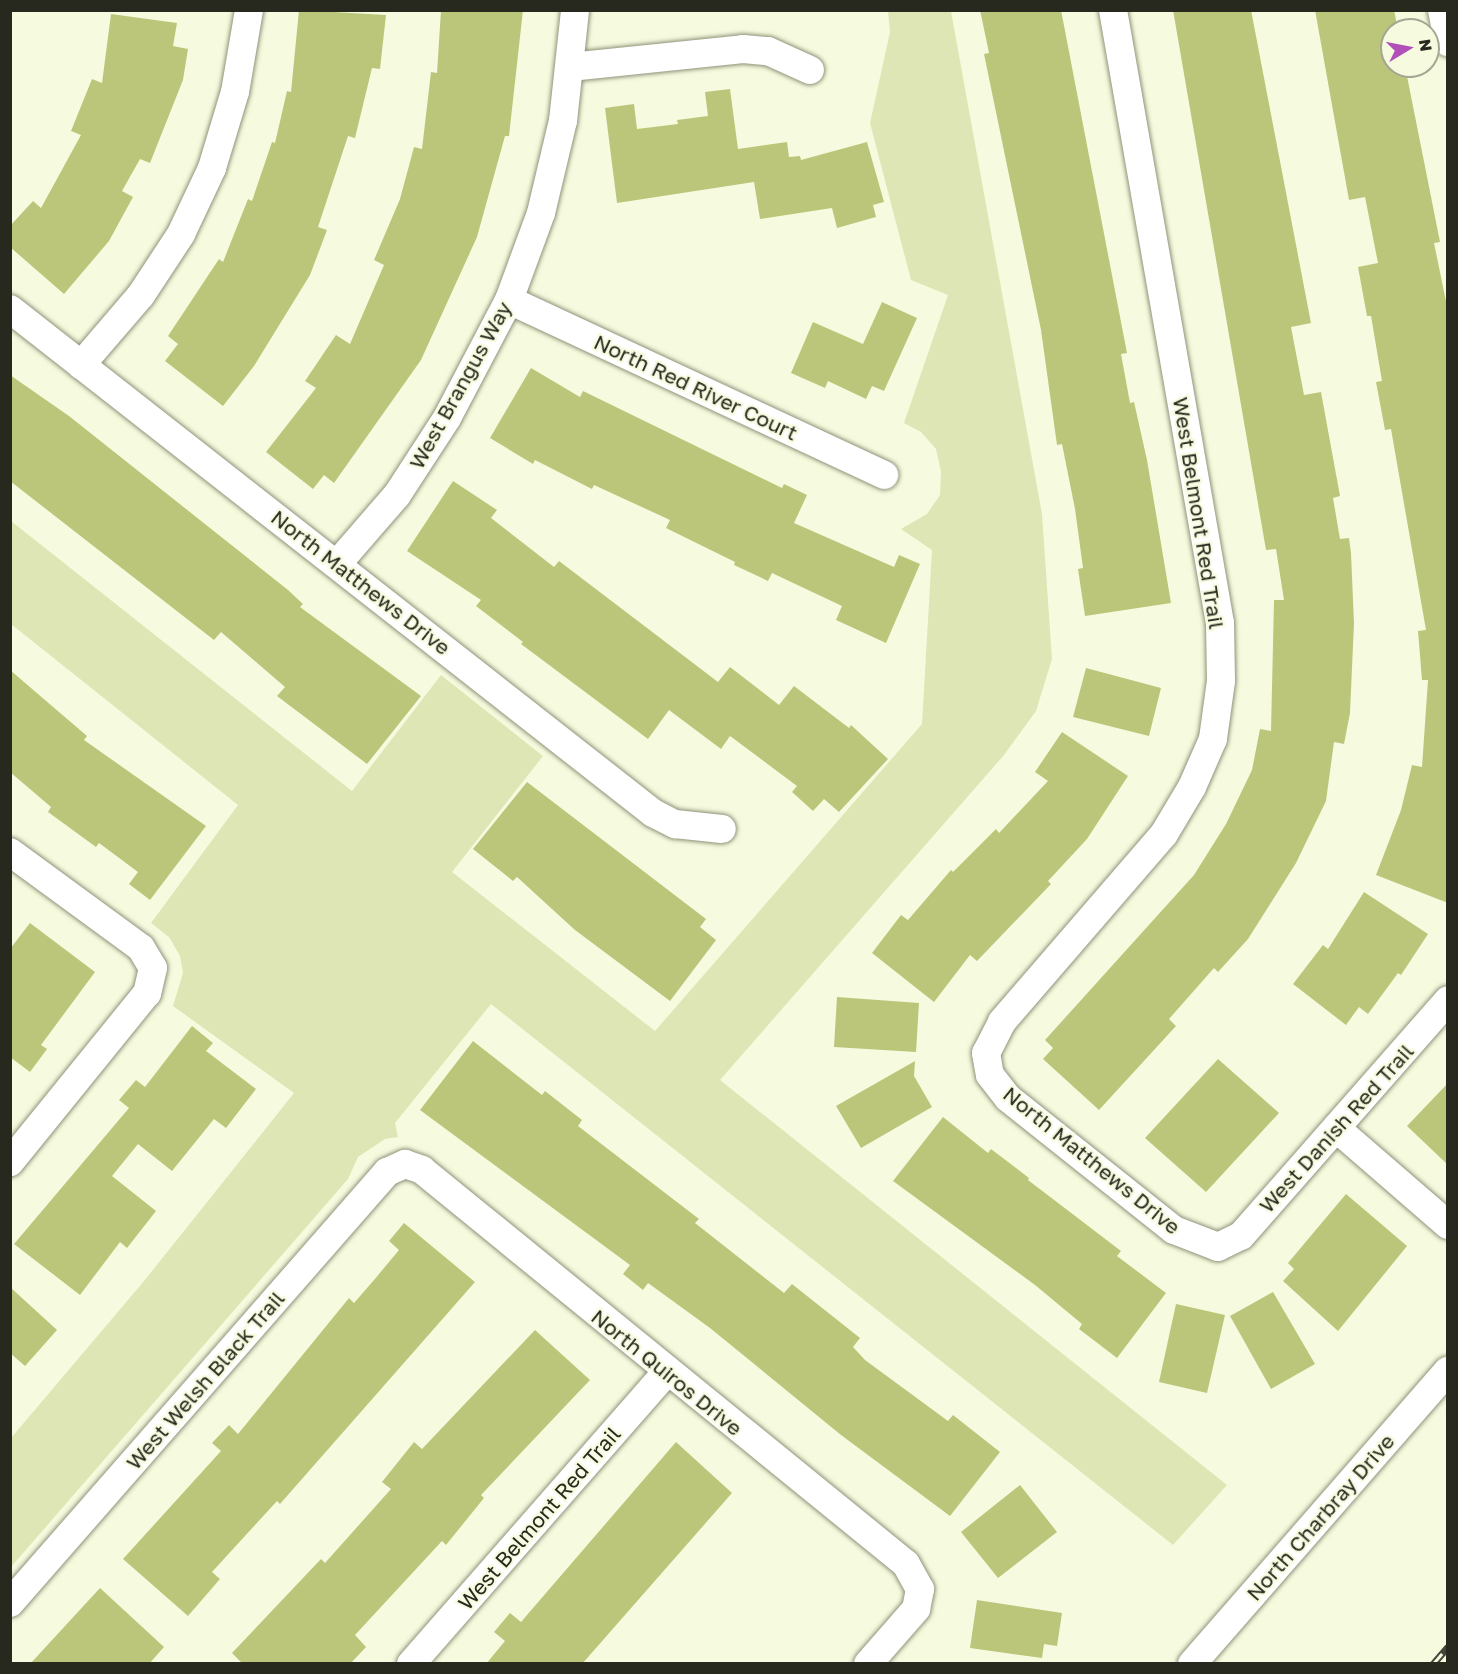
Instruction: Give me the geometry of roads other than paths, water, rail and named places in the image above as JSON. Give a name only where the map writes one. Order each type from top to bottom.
[{"type":"street","points":[[81,365],[141,295],[181,234],[215,157],[235,92],[249,10]]},
{"type":"street","name":"West Brangus Way","points":[[338,563],[397,495],[435,437],[509,300],[541,213],[563,122],[575,10]]},
{"type":"street","name":"West Belmont Red Trail","points":[[986,1053],[1002,1022],[1164,834],[1213,739],[1221,681],[1220,623],[1113,10]]},
{"type":"street","points":[[1442,10],[1448,42]]},
{"type":"street","points":[[570,67],[743,49],[768,51],[810,70]]},
{"type":"street","name":"North Red River Court","points":[[509,300],[884,475]]},
{"type":"street","name":"North Matthews Drive","points":[[10,309],[338,563],[653,813],[675,824],[723,829]]},
{"type":"street","points":[[10,852],[141,948],[153,968],[147,993],[10,1162]]},
{"type":"street","name":"West Danish Red Trail","points":[[1218,1247],[1241,1236],[1448,1000]]},
{"type":"street","name":"North Matthews Drive","points":[[986,1053],[990,1076],[1008,1098],[1174,1230],[1218,1247]]},
{"type":"street","points":[[1336,1128],[1448,1225]]},
{"type":"street","name":"North Quiros Drive","points":[[405,1164],[422,1170],[667,1372],[906,1564],[920,1589],[916,1609],[868,1664]]},
{"type":"street","name":"West Welsh Black Trail","points":[[10,1603],[387,1172],[405,1164]]},
{"type":"street","name":"North Charbray Drive","points":[[1192,1664],[1448,1371]]},
{"type":"street","name":"West Belmont Red Trail","points":[[411,1664],[667,1372]]},
{"type":"railway","points":[[1433,1664],[1448,1647]]}]
